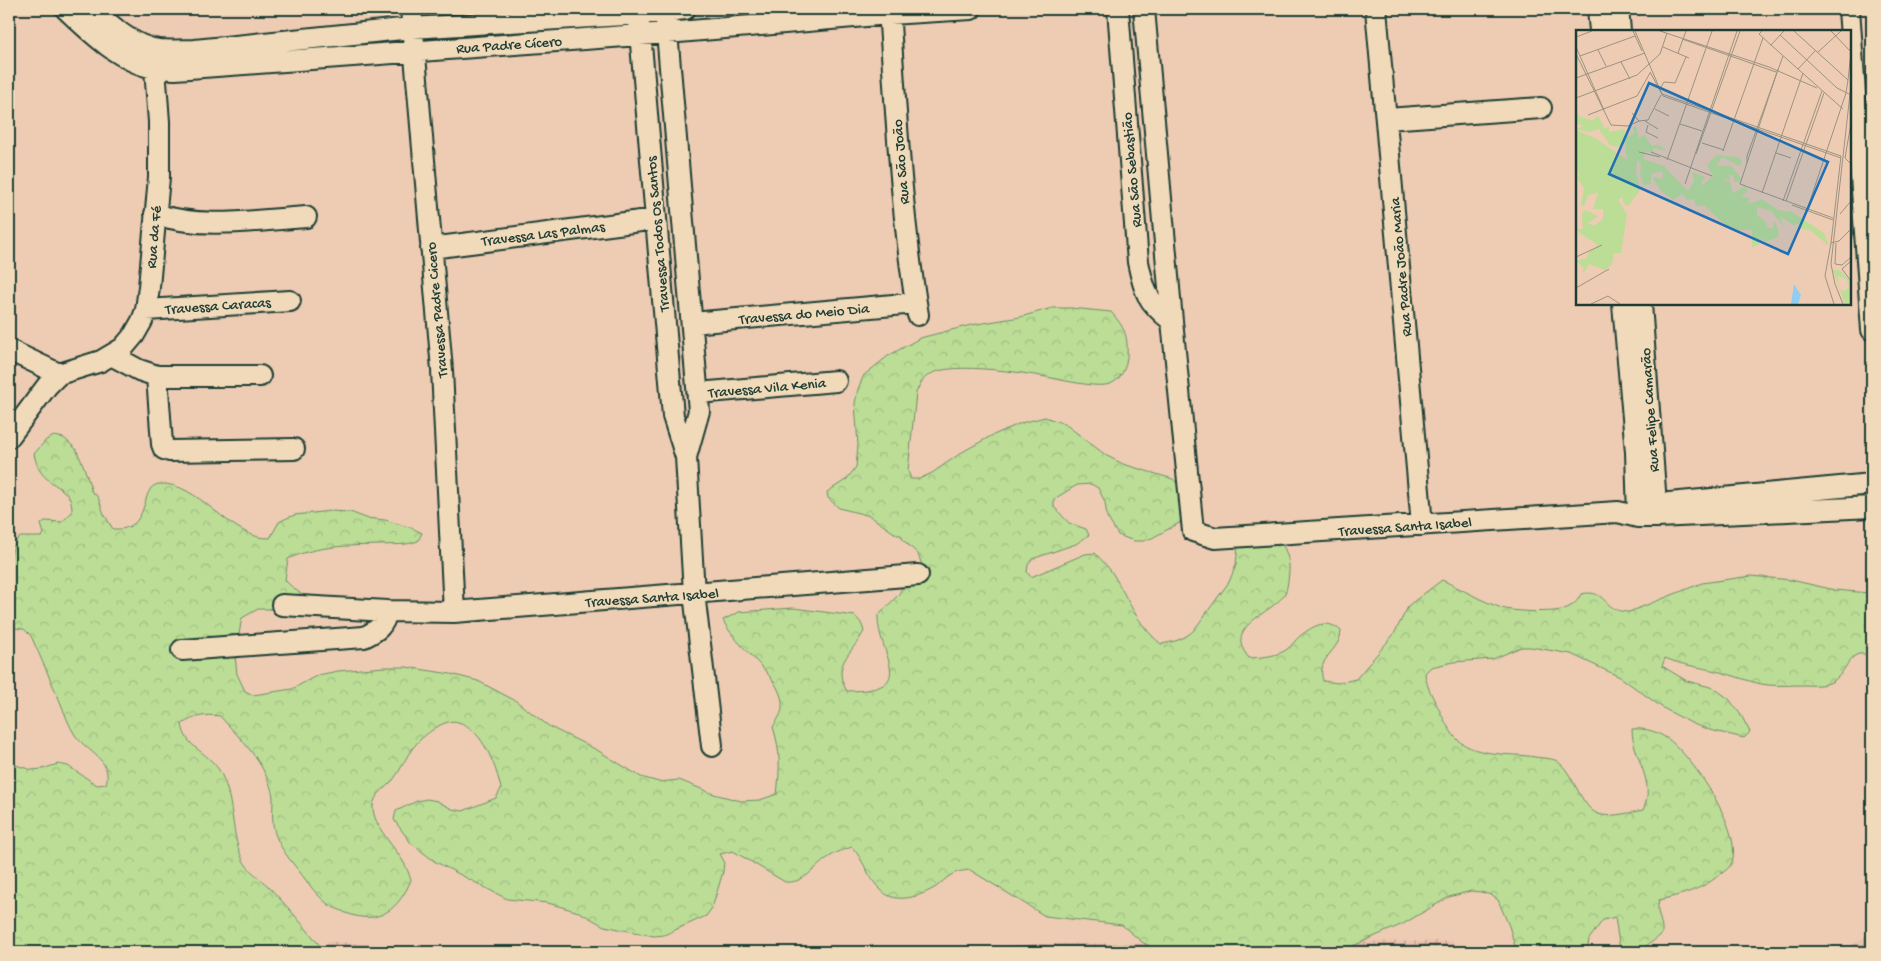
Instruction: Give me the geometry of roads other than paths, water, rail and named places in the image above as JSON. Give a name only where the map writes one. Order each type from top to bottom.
[{"type":"street","name":"Rua Padre Cícero","points":[[66,9],[123,56],[157,59],[195,50],[412,19],[685,9]]},
{"type":"street","name":"Rua Padre Cícero","points":[[93,9],[118,30],[142,44],[157,59],[175,69],[667,34],[889,11],[971,9]]},
{"type":"street","points":[[118,30],[119,9]]},
{"type":"street","name":"Rua São Sebastião","points":[[1118,9],[1138,262],[1145,291],[1153,305],[1172,321]]},
{"type":"street","name":"Rua São Sebastião","points":[[1144,9],[1193,531]]},
{"type":"street","name":"Rua Padre João Maria","points":[[1376,9],[1422,525]]},
{"type":"street","points":[[1598,9],[1600,30]]},
{"type":"street","points":[[1618,9],[1620,30]]},
{"type":"street","points":[[1849,9],[1866,169],[1872,330]]},
{"type":"street","name":"Travessa Todos Os Santos","points":[[665,10],[699,411],[686,457]]},
{"type":"street","name":"Travessa Todos Os Santos","points":[[639,11],[672,416],[686,457],[694,594],[712,746]]},
{"type":"street","name":"Rua São João","points":[[889,11],[907,247],[917,309]]},
{"type":"street","name":"Travessa Padre Cicero","points":[[412,19],[442,370],[454,612]]},
{"type":"street","name":"Rua da Fé","points":[[9,437],[46,386],[59,374],[113,356],[134,335],[142,321],[146,310],[159,177],[157,59]]},
{"type":"street","points":[[1387,119],[1541,108]]},
{"type":"street","points":[[155,214],[172,219],[206,224],[306,217]]},
{"type":"street","name":"Travessa Las Palmas","points":[[431,248],[656,219]]},
{"type":"street","name":"Travessa Caracas","points":[[146,310],[290,300]]},
{"type":"street","name":"Rua Felipe Camarão","points":[[1623,305],[1648,511]]},
{"type":"street","name":"Rua Felipe Camarão","points":[[1641,305],[1648,511]]},
{"type":"street","name":"Travessa do Meio Dia","points":[[692,323],[917,309]]},
{"type":"street","points":[[667,346],[694,344]]},
{"type":"street","points":[[9,350],[59,374]]},
{"type":"street","points":[[113,356],[139,370],[157,376],[260,376]]},
{"type":"street","points":[[157,376],[162,444],[166,450],[294,449]]},
{"type":"street","name":"Travessa Vila Kenia","points":[[698,394],[836,381]]},
{"type":"street","name":"Travessa Santa Isabel","points":[[1648,511],[1872,484]]},
{"type":"street","name":"Travessa Santa Isabel","points":[[1193,531],[1215,538],[1618,512],[1872,507]]},
{"type":"street","name":"Travessa Santa Isabel","points":[[282,605],[387,612],[454,612],[918,576]]},
{"type":"street","points":[[182,650],[364,637],[375,632],[381,626],[387,612]]}]
